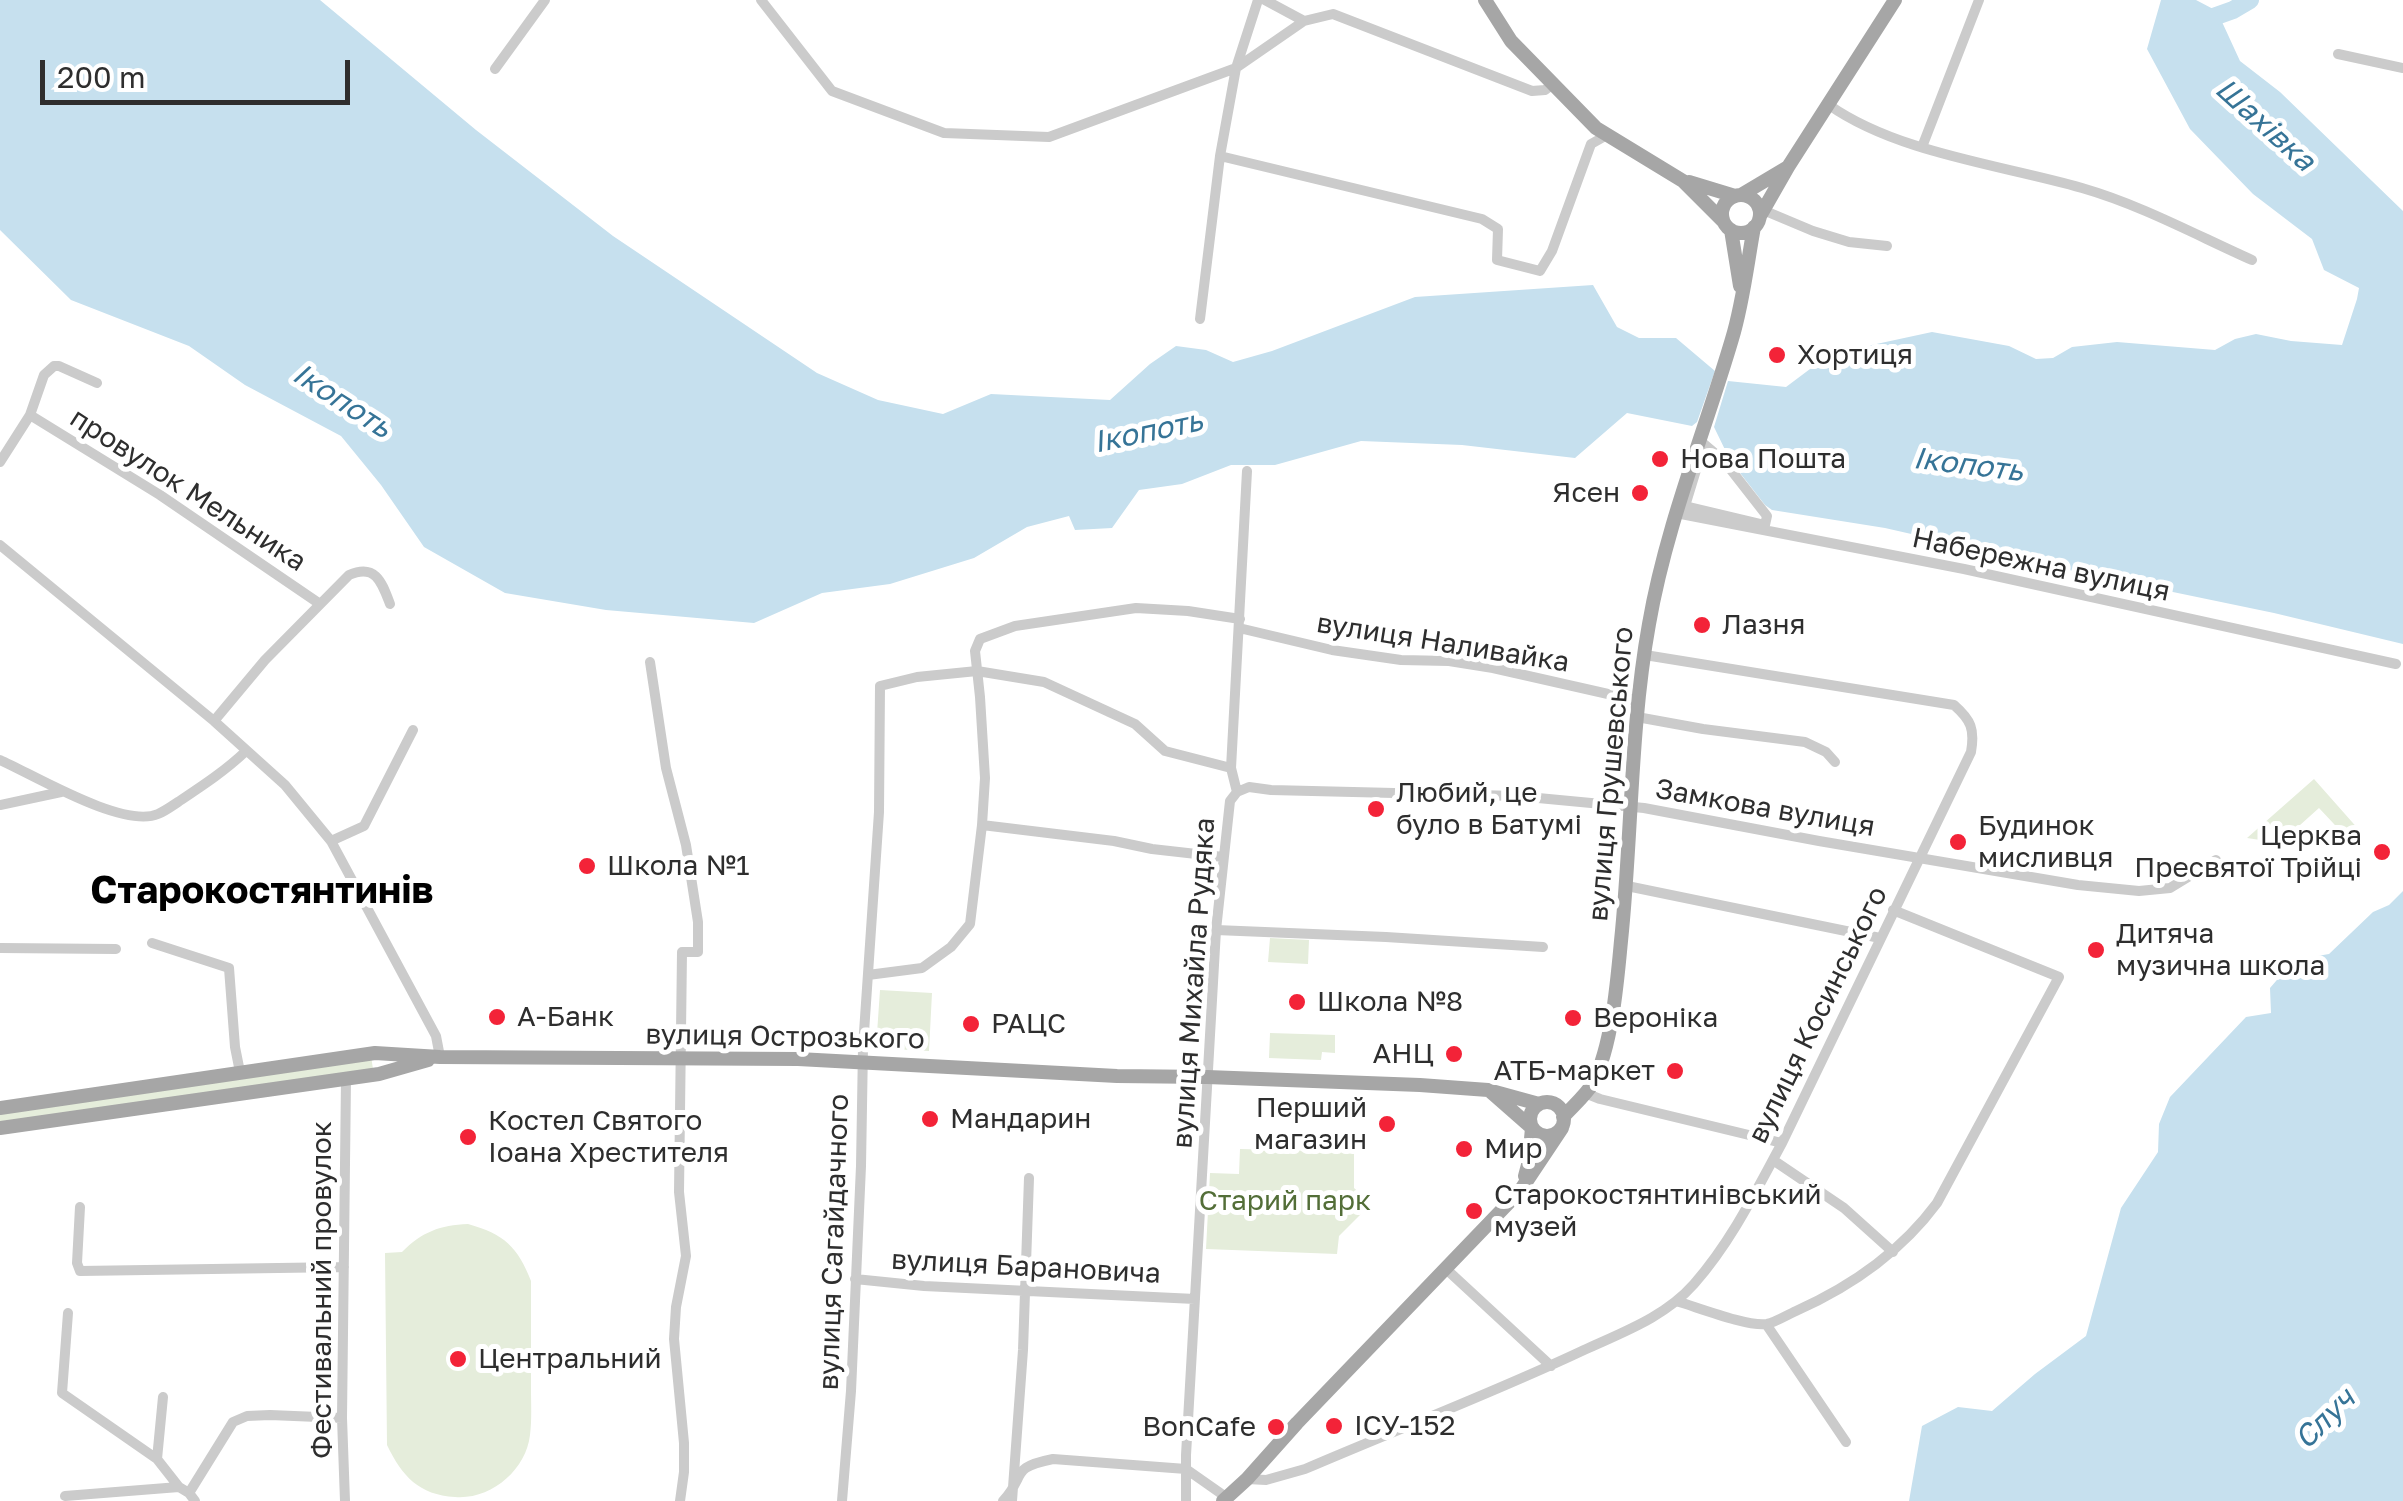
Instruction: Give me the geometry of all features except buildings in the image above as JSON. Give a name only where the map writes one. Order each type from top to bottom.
[{"type":"main road","points":[[1485,0],[1510,41],[1596,128],[1683,181],[1727,225],[1743,232],[1759,218],[1757,204],[1747,196],[1683,181]]},
{"type":"main road","name":"вулиця Грушевського","points":[[1224,1499],[1520,1191],[1592,1084],[1602,1058],[1614,1001],[1648,625],[1676,513],[1721,373],[1759,218],[1788,166],[1896,0]]},
{"type":"main road","points":[[1742,296],[1722,215],[1725,203],[1788,166]]},
{"type":"main road","points":[[374,1054],[382,1062],[378,1074]]},
{"type":"main road","name":"вулиця Острозького","points":[[0,1108],[374,1054],[863,1061],[1117,1076],[1420,1085],[1488,1090],[1542,1103]]},
{"type":"main road","name":"вулиця Острозького","points":[[0,1128],[378,1074],[440,1056]]},
{"type":"main road","points":[[1488,1090],[1544,1136],[1554,1134],[1563,1122],[1555,1104],[1542,1103]]},
{"type":"main road","points":[[1520,1191],[1529,1161],[1531,1112],[1542,1103],[1585,1093]]},
{"type":"street","points":[[496,69],[545,0]]},
{"type":"street","points":[[761,0],[832,91],[944,133],[1049,137],[1236,68],[1304,21],[1334,14],[1532,90],[1546,90],[1553,84]]},
{"type":"street","points":[[1200,319],[1220,156],[1236,68],[1262,0],[1304,21]]},
{"type":"street","points":[[1922,147],[1979,0]]},
{"type":"street","points":[[2338,54],[2403,68]]},
{"type":"street","points":[[1828,104],[1851,120],[1922,147],[2085,189],[2252,260]]},
{"type":"street","points":[[1220,156],[1482,220],[1498,229],[1497,260],[1540,271],[1552,251],[1591,144],[1607,135]]},
{"type":"street","points":[[1759,218],[1849,242],[1887,246]]},
{"type":"street","points":[[0,462],[30,415],[44,375],[54,366],[97,383]]},
{"type":"street","name":"провулок Мельника","points":[[30,415],[160,495],[320,604]]},
{"type":"street","points":[[1704,444],[1724,462],[1767,516],[1765,525],[1685,506],[1704,444]]},
{"type":"street","name":"вулиця Михайла Рудяка","points":[[1186,1501],[1216,930],[1230,801],[1237,792],[1231,768],[1247,471]]},
{"type":"street","name":"Набережна вулиця","points":[[1676,513],[1964,570],[2396,664]]},
{"type":"street","points":[[0,545],[214,721],[285,785],[331,841],[436,1036],[440,1056]]},
{"type":"street","points":[[214,721],[265,660],[349,575],[370,571],[382,582],[390,604]]},
{"type":"street","name":"вулиця Наливайка","points":[[977,671],[975,650],[980,639],[1015,626],[1136,608],[1188,612],[1332,650],[1493,668],[1703,729],[1805,742],[1826,752],[1835,762]]},
{"type":"street","name":"вулиця Косинського","points":[[1247,1479],[1266,1480],[1304,1468],[1551,1366],[1657,1316],[1694,1285],[1752,1200],[1782,1143],[1971,752],[1974,733],[1969,718],[1954,705],[1646,655]]},
{"type":"street","points":[[650,662],[666,768],[686,844],[698,922],[698,952],[682,952],[679,1192],[686,1256],[674,1339],[684,1443],[680,1501]]},
{"type":"street","points":[[868,975],[922,968],[952,947],[970,924],[985,778],[977,671],[1044,682],[1135,724],[1165,751],[1231,768]]},
{"type":"street","name":"вулиця Сагайдачного","points":[[843,1501],[852,1391],[863,1061],[879,812],[880,686],[917,677],[977,671]]},
{"type":"street","points":[[331,841],[364,826],[413,730]]},
{"type":"street","points":[[0,760],[62,792],[132,816],[156,816],[222,774],[246,751]]},
{"type":"street","name":"Замкова вулиця","points":[[1237,792],[1249,787],[1516,796],[1629,807],[2078,886],[2139,892],[2170,888],[2216,860]]},
{"type":"street","points":[[0,805],[62,792]]},
{"type":"street","points":[[982,826],[1114,840],[1224,858]]},
{"type":"street","points":[[1627,886],[1880,938]]},
{"type":"street","points":[[1676,1301],[1766,1324],[1865,1274],[1924,1222],[1937,1204],[2060,977],[1894,910]]},
{"type":"street","points":[[1216,930],[1543,947]]},
{"type":"street","points":[[152,943],[229,968],[240,1072]]},
{"type":"street","points":[[0,948],[116,949]]},
{"type":"street","name":"Фестивальний провулок","points":[[344,1501],[346,1079]]},
{"type":"street","points":[[1585,1093],[1782,1143]]},
{"type":"street","points":[[1773,1160],[1844,1208],[1893,1252]]},
{"type":"street","points":[[1012,1501],[1029,1178]]},
{"type":"street","points":[[80,1207],[80,1271],[344,1268]]},
{"type":"street","points":[[1445,1268],[1551,1366]]},
{"type":"street","name":"вулиця Барановича","points":[[855,1279],[1195,1299]]},
{"type":"street","points":[[68,1313],[62,1393],[157,1459],[188,1493]]},
{"type":"street","points":[[1766,1324],[1846,1442]]},
{"type":"street","points":[[157,1459],[163,1397]]},
{"type":"street","points":[[188,1493],[233,1422],[246,1416],[270,1415],[342,1418]]},
{"type":"street","points":[[1004,1501],[1023,1469],[1053,1459],[1186,1468],[1224,1499]]},
{"type":"street","points":[[65,1496],[188,1493]]},
{"type":"green space","points":[[2314,779],[2360,831],[2348,839],[2319,808],[2280,843],[2247,838]]},
{"type":"green space","points":[[1270,938],[1309,940],[1308,964],[1268,962]]},
{"type":"green space","points":[[880,990],[932,993],[929,1051],[876,1048]]},
{"type":"green space","points":[[1270,1033],[1335,1035],[1335,1053],[1322,1052],[1321,1060],[1269,1058]]},
{"type":"green space","points":[[371,1056],[373,1069],[0,1124],[0,1113]]},
{"type":"green space","name":"Старий парк","points":[[1240,1149],[1354,1152],[1354,1188],[1362,1195],[1364,1211],[1339,1236],[1337,1254],[1206,1249],[1210,1173],[1239,1174]]},
{"type":"green space","name":"Центральний","points":[[468,1224],[491,1232],[508,1244],[521,1259],[531,1281],[531,1424],[527,1448],[514,1471],[481,1494],[455,1497],[431,1492],[413,1482],[387,1445],[385,1253],[402,1252],[440,1228]]},
{"type":"water","name":"Ікопоть","points":[[0,0],[320,0],[476,130],[613,236],[817,373],[878,400],[943,414],[991,394],[1110,400],[1176,346],[1206,350],[1233,362],[1415,297],[1593,285],[1617,327],[1639,338],[1676,338],[1715,371],[1697,422],[1692,426],[1627,413],[1575,458],[1462,445],[1361,441],[1275,465],[1231,465],[1182,484],[1139,490],[1112,528],[1075,530],[1069,516],[1027,527],[974,558],[890,584],[822,593],[754,623],[606,610],[505,593],[424,547],[341,436],[245,385],[189,346],[71,300],[0,230]]},
{"type":"water","name":"Ікопоть","points":[[2161,0],[2196,0],[2217,11],[2240,61],[2280,92],[2403,211],[2403,644],[1885,528],[1772,510],[1730,460],[1714,427],[1728,381],[1786,387],[1830,354],[1932,332],[2009,346],[2036,359],[2053,358],[2072,347],[2117,342],[2215,350],[2256,334],[2342,345],[2359,288],[2324,270],[2312,239],[2253,194],[2190,129],[2147,49]]},
{"type":"water","name":"Случ","points":[[2403,891],[2403,1501],[1909,1501],[1922,1426],[1958,1407],[1992,1411],[2086,1336],[2121,1208],[2158,1152],[2159,1124],[2170,1097],[2246,1017],[2271,1013],[2270,988],[2294,960],[2329,954],[2373,912],[2389,905]]},
{"type":"waterway","name":"Шахівка","points":[[2203,25],[2205,20],[2250,0]]},
{"type":"place","name":"Хортиця","points":[[1777,355]]},
{"type":"place","name":"Нова Пошта","points":[[1660,459]]},
{"type":"place","name":"Ясен","points":[[1640,493]]},
{"type":"place","name":"Лазня","points":[[1702,625]]},
{"type":"place","name":"Любий, це було в Батумі","points":[[1376,809]]},
{"type":"place","name":"Будинок мисливця","points":[[1958,842]]},
{"type":"place","name":"Церква Пресвятої Трійці","points":[[2382,852]]},
{"type":"place","name":"Школа №1","points":[[587,866]]},
{"type":"place","name":"Дитяча музична школа","points":[[2096,950]]},
{"type":"place","name":"Школа №8","points":[[1297,1002]]},
{"type":"place","name":"А-Банк","points":[[497,1017]]},
{"type":"place","name":"Вероніка","points":[[1573,1018]]},
{"type":"place","name":"РАЦС","points":[[971,1024]]},
{"type":"place","name":"АНЦ","points":[[1454,1054]]},
{"type":"place","name":"АТБ-маркет","points":[[1675,1071]]},
{"type":"place","name":"Мандарин","points":[[930,1119]]},
{"type":"place","name":"Перший магазин","points":[[1387,1124]]},
{"type":"place","name":"Костел Святого Іоана Хрестителя","points":[[468,1137]]},
{"type":"place","name":"Мир","points":[[1464,1149]]},
{"type":"place","name":"Старокостянтинівський музей","points":[[1474,1211]]},
{"type":"place","name":"Центральний","points":[[458,1359]]},
{"type":"place","name":"ІСУ-152","points":[[1334,1426]]},
{"type":"place","name":"BonCafe","points":[[1276,1427]]},
{"type":"district","name":"Старокостянтинів","points":[[262,891]]}]
